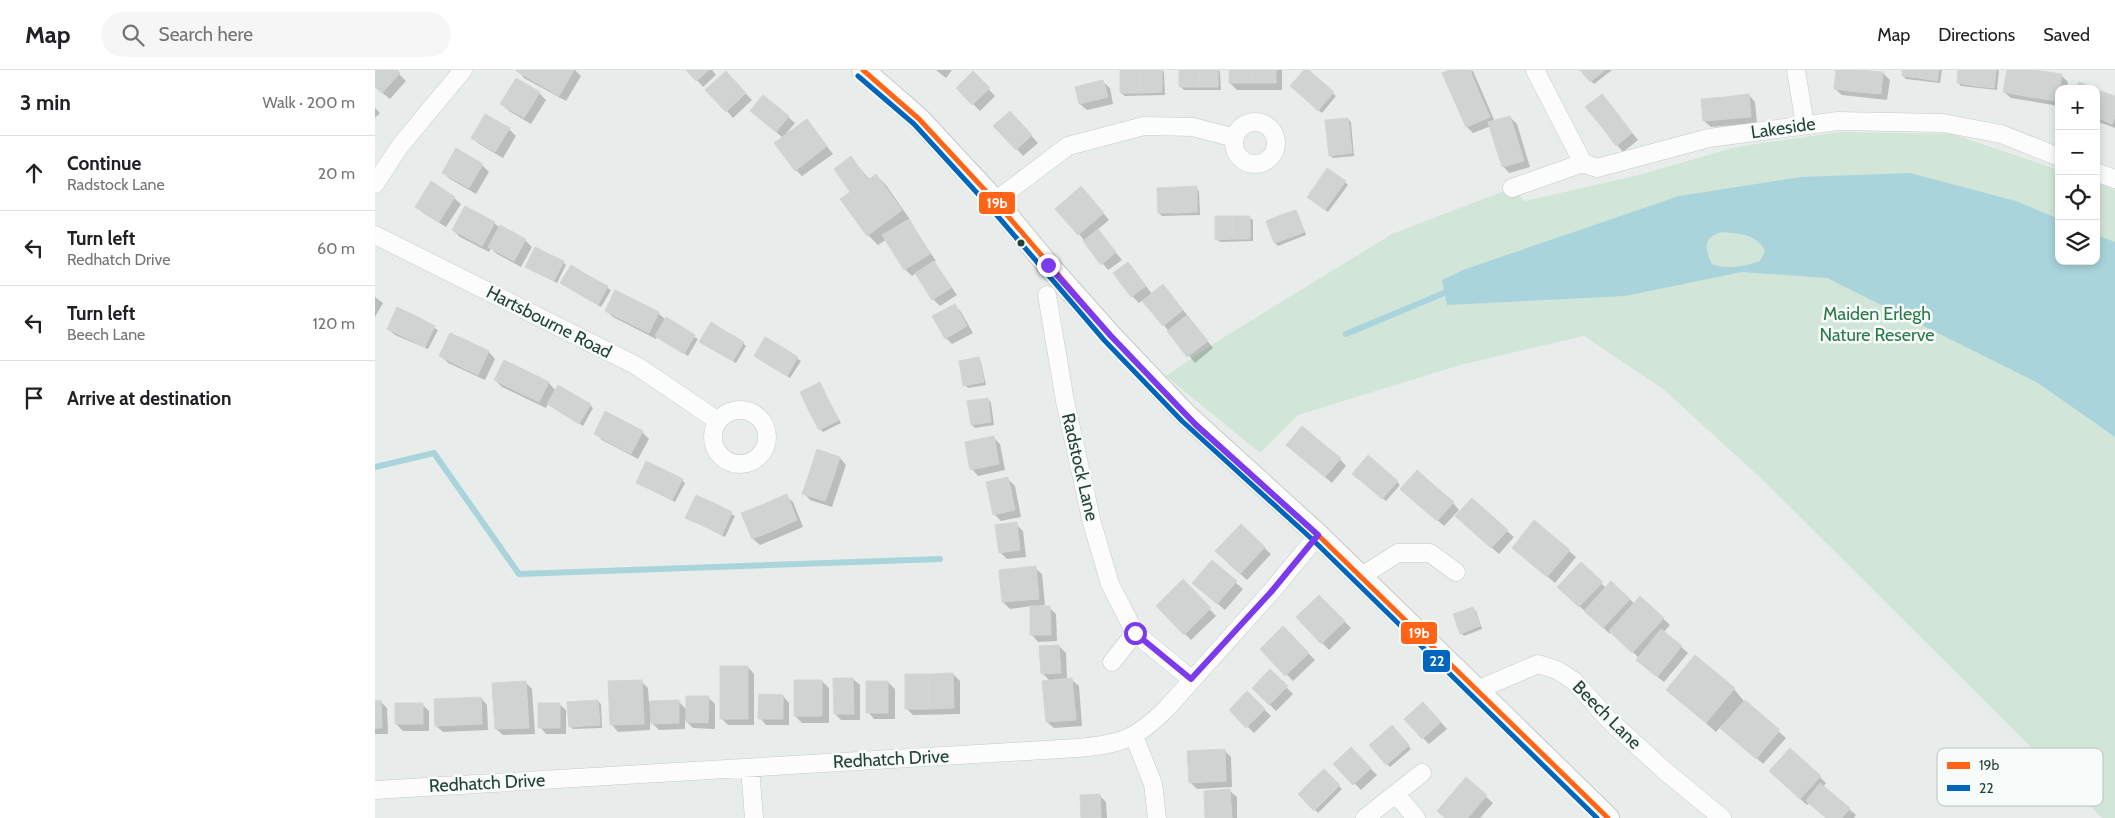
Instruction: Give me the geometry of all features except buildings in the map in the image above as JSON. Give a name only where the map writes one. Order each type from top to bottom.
[{"type":"street","points":[[375,184],[400,146],[463,70]]},
{"type":"street","points":[[863,70],[919,119],[995,201],[1110,335],[1179,408],[1318,535],[1608,818]]},
{"type":"street","points":[[1535,70],[1583,163]]},
{"type":"street","points":[[1796,70],[1805,124]]},
{"type":"street","name":"Lakeside","points":[[1512,188],[1583,163],[1597,168],[1709,138],[1805,124],[1875,121],[1943,124],[2001,134],[2055,155]]},
{"type":"street","points":[[995,201],[1067,146],[1134,128],[1144,126],[1193,127],[1235,138]]},
{"type":"street","points":[[2100,173],[2115,179]]},
{"type":"street","name":"Hartsbourne Road","points":[[375,235],[637,366],[718,421]]},
{"type":"street","name":"Radstock Lane","points":[[1047,295],[1065,401],[1092,523],[1110,584],[1135,633],[1191,679]]},
{"type":"street","name":"Redhatch Drive","points":[[375,790],[1110,745],[1134,736],[1151,724],[1271,592],[1318,535]]},
{"type":"street","points":[[1360,577],[1397,553],[1430,553],[1456,572]]},
{"type":"street","points":[[1111,662],[1135,633]]},
{"type":"street","name":"Beech Lane","points":[[1477,690],[1538,664],[1557,670],[1574,681],[1609,720],[1665,772],[1722,818]]},
{"type":"street","points":[[1134,736],[1153,784],[1157,818]]},
{"type":"street","points":[[750,768],[754,818]]},
{"type":"street","points":[[1365,818],[1422,773]]},
{"type":"street","points":[[1395,794],[1416,818]]},
{"type":"green space","name":"Maiden Erlegh Nature Reserve","points":[[1839,132],[1952,134],[2055,169],[2055,265],[2100,265],[2100,184],[2115,190],[2115,818],[2102,818],[2090,806],[2103,806],[2103,748],[2032,748],[1764,481],[1663,389],[1584,336],[1460,365],[1298,415],[1260,453],[1166,376],[1216,342],[1392,234],[1512,188],[1525,201],[1639,175],[1736,147]]},
{"type":"water","points":[[1910,173],[2016,201],[2055,217],[2055,265],[2100,265],[2100,236],[2115,242],[2115,437],[2038,383],[1827,278],[1742,272],[1625,296],[1447,305],[1442,280],[1463,270],[1679,196],[1801,177]],"holes":[[[1722,232],[1741,234],[1752,238],[1761,245],[1765,251],[1760,261],[1736,267],[1723,267],[1712,264],[1707,248],[1708,240]]]},
{"type":"waterway","points":[[1346,334],[1444,293]]},
{"type":"waterway","points":[[375,467],[434,453],[519,574],[940,559]]},
{"type":"transit line","name":"19b","points":[[863,70],[919,119],[995,201],[1110,335],[1187,416],[1318,535],[1608,818]]},
{"type":"transit line","name":"22","points":[[858,76],[914,124],[989,206],[1104,340],[1182,421],[1313,540],[1597,818]]},
{"type":"route","points":[[1048,265],[1110,335],[1196,425],[1318,535],[1271,592],[1191,679],[1135,633]]}]
